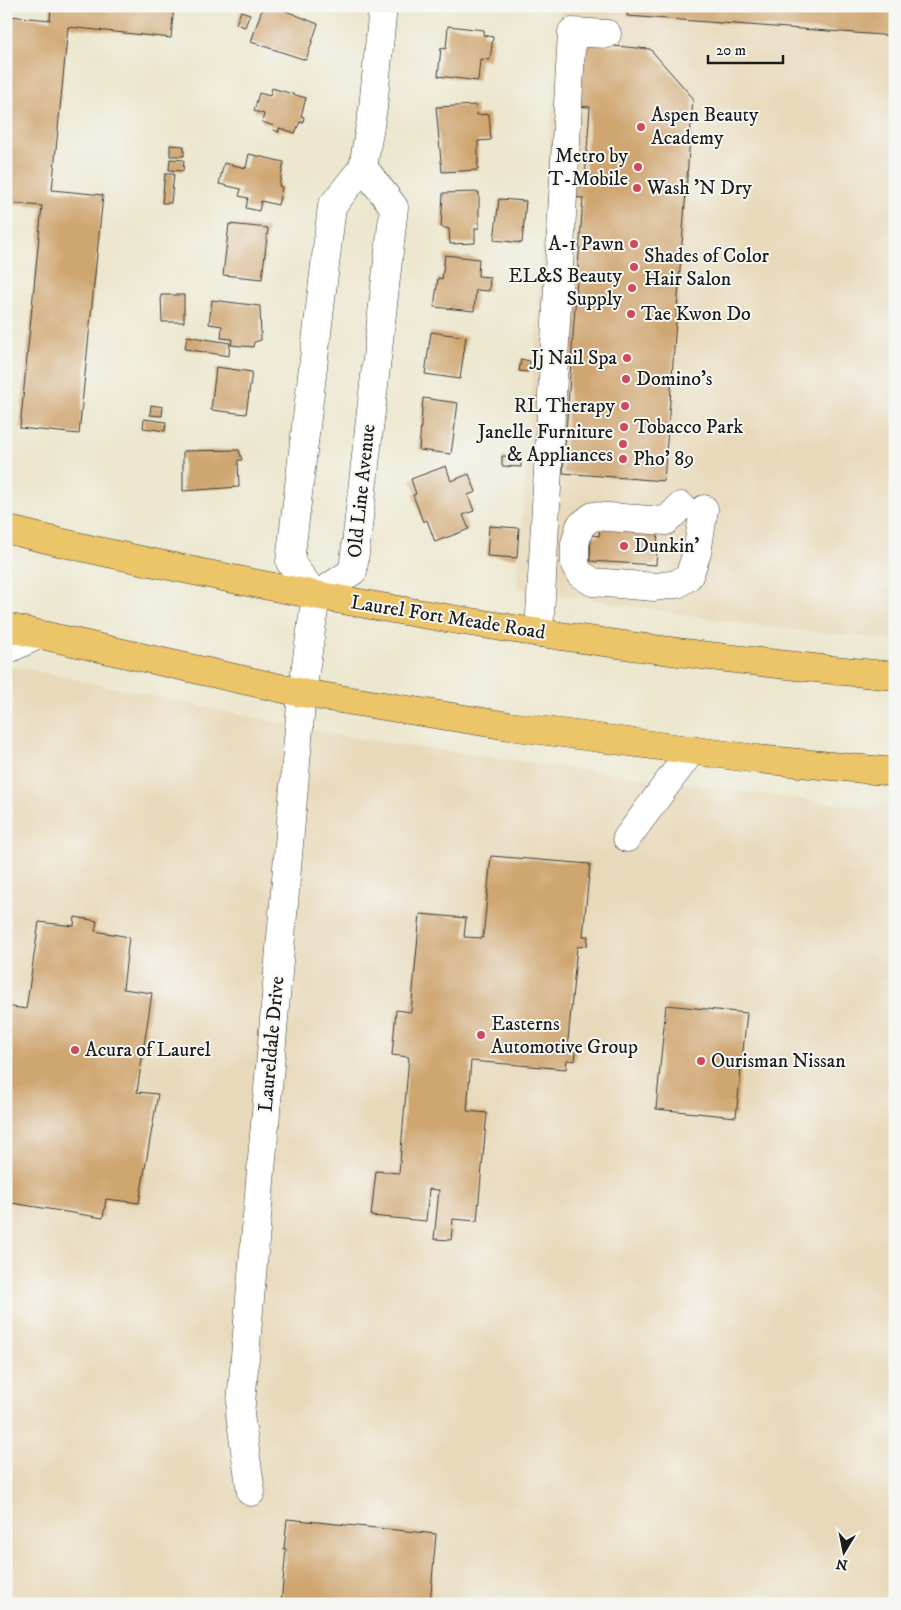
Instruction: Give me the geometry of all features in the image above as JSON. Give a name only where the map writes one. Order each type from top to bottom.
[{"type":"main road","name":"Laurel Fort Meade Road","points":[[6,530],[70,546],[316,596],[539,633],[769,664],[895,676]]},
{"type":"main road","points":[[6,627],[302,693],[500,724],[757,759],[895,772]]},
{"type":"street","points":[[316,596],[290,562],[332,206],[363,167],[373,108],[383,6]]},
{"type":"street","points":[[539,633],[572,32],[607,34]]},
{"type":"street","name":"Old Line Avenue","points":[[316,596],[352,571],[394,207],[363,167]]},
{"type":"street","name":"Laureldale Drive","points":[[251,1492],[240,1415],[302,693],[316,596]]},
{"type":"street","points":[[6,650],[38,635]]},
{"type":"street","points":[[626,838],[692,750]]},
{"type":"shaded area","points":[[560,6],[895,6],[895,640],[753,625],[517,588]]},
{"type":"shaded area","points":[[6,665],[357,739],[836,804],[895,808],[895,1604],[6,1604]]},
{"type":"building","points":[[51,6],[174,6],[171,38],[68,27],[52,190],[103,195],[79,434],[20,428],[42,206],[6,203],[6,42],[9,16],[50,20]]},
{"type":"building","points":[[263,6],[274,6],[318,24],[306,60],[251,42]]},
{"type":"building","points":[[628,6],[895,6],[895,36],[627,16]]},
{"type":"building","points":[[241,11],[250,14],[245,27],[236,24]]},
{"type":"building","points":[[448,26],[484,30],[483,35],[493,37],[490,60],[480,59],[478,81],[438,76],[441,48],[446,49]]},
{"type":"building","points":[[577,43],[650,49],[693,98],[664,481],[563,473],[583,198],[569,197],[571,178],[585,179],[590,107],[572,106]]},
{"type":"building","points":[[272,88],[306,98],[301,116],[304,117],[303,123],[300,122],[295,133],[279,128],[279,132],[273,130],[274,126],[262,122],[264,114],[254,111],[259,93],[270,96]]},
{"type":"building","points":[[476,105],[477,115],[489,114],[491,140],[478,141],[478,170],[442,172],[436,107]]},
{"type":"building","points":[[170,145],[184,146],[184,156],[170,156]]},
{"type":"building","points":[[249,154],[284,162],[279,186],[282,187],[278,205],[261,201],[259,211],[246,208],[248,198],[239,196],[241,189],[219,184],[224,163],[246,168]]},
{"type":"building","points":[[170,159],[184,160],[183,171],[169,170]]},
{"type":"building","points":[[165,174],[174,174],[171,203],[162,203]]},
{"type":"building","points":[[479,192],[479,228],[475,228],[475,243],[450,244],[449,229],[441,227],[443,193]]},
{"type":"building","points":[[499,199],[526,201],[522,243],[494,240]]},
{"type":"building","points":[[229,224],[268,228],[262,279],[223,275]]},
{"type":"building","points":[[445,255],[479,259],[478,276],[490,277],[489,291],[476,290],[474,311],[434,307],[438,278],[442,279]]},
{"type":"building","points":[[161,295],[184,295],[184,322],[162,322]]},
{"type":"building","points":[[212,300],[260,306],[261,340],[254,342],[253,347],[231,345],[232,339],[221,338],[222,326],[209,324]]},
{"type":"building","points":[[431,332],[466,337],[460,379],[425,374]]},
{"type":"building","points":[[187,336],[230,343],[229,356],[185,349]]},
{"type":"building","points":[[521,359],[530,361],[528,372],[519,371]]},
{"type":"building","points":[[216,367],[252,372],[246,414],[211,410]]},
{"type":"building","points":[[423,398],[458,403],[451,454],[419,450]]},
{"type":"building","points":[[151,405],[163,407],[162,416],[150,415]]},
{"type":"building","points":[[144,419],[166,422],[165,431],[143,428]]},
{"type":"building","points":[[239,450],[242,460],[238,460],[239,487],[183,491],[183,451]]},
{"type":"building","points":[[502,456],[521,457],[521,467],[502,466]]},
{"type":"building","points":[[446,466],[451,481],[469,474],[476,492],[468,495],[474,511],[463,515],[469,529],[435,542],[427,520],[423,522],[413,495],[416,494],[411,479]]},
{"type":"building","points":[[489,526],[519,528],[517,558],[487,556]]},
{"type":"building","name":"Dunkin'","points":[[600,527],[658,530],[656,565],[590,561],[591,535],[599,536]]},
{"type":"building","name":"Easterns Automotive Group","points":[[491,856],[590,864],[583,936],[588,936],[587,946],[577,947],[567,1051],[576,1052],[575,1061],[567,1060],[566,1069],[471,1061],[467,1111],[487,1113],[477,1221],[453,1219],[451,1240],[434,1239],[439,1190],[429,1189],[426,1221],[371,1216],[376,1171],[399,1173],[409,1057],[392,1055],[396,1010],[411,1012],[420,914],[466,918],[464,937],[483,938]]},
{"type":"building","name":"Acura of Laurel","points":[[75,917],[97,921],[95,931],[129,937],[123,989],[152,993],[137,1092],[158,1094],[139,1203],[106,1199],[103,1218],[6,1202],[6,1006],[26,1009],[39,922],[74,926]]},
{"type":"building","name":"Ourisman Nissan","points":[[666,1005],[747,1013],[736,1117],[656,1109]]},
{"type":"building","points":[[287,1519],[436,1534],[430,1604],[281,1604]]},
{"type":"place","name":"Aspen Beauty Academy","points":[[641,127]]},
{"type":"place","name":"Metro by T-Mobile","points":[[638,167]]},
{"type":"place","name":"Wash 'N Dry","points":[[637,188]]},
{"type":"place","name":"A-1 Pawn","points":[[634,244]]},
{"type":"place","name":"Shades of Color Hair Salon","points":[[634,267]]},
{"type":"place","name":"EL&S Beauty Supply","points":[[632,288]]},
{"type":"place","name":"Tae Kwon Do","points":[[631,314]]},
{"type":"place","name":"Jj Nail Spa","points":[[627,358]]},
{"type":"place","name":"Domino's","points":[[626,379]]},
{"type":"place","name":"RL Therapy","points":[[625,406]]},
{"type":"place","name":"Tobacco Park","points":[[624,427]]},
{"type":"place","name":"Janelle Furniture & Appliances","points":[[623,444]]},
{"type":"place","name":"Pho' 89","points":[[623,459]]},
{"type":"place","name":"Dunkin'","points":[[624,546]]},
{"type":"place","name":"Easterns Automotive Group","points":[[481,1035]]},
{"type":"place","name":"Acura of Laurel","points":[[75,1050]]},
{"type":"place","name":"Ourisman Nissan","points":[[701,1061]]}]
